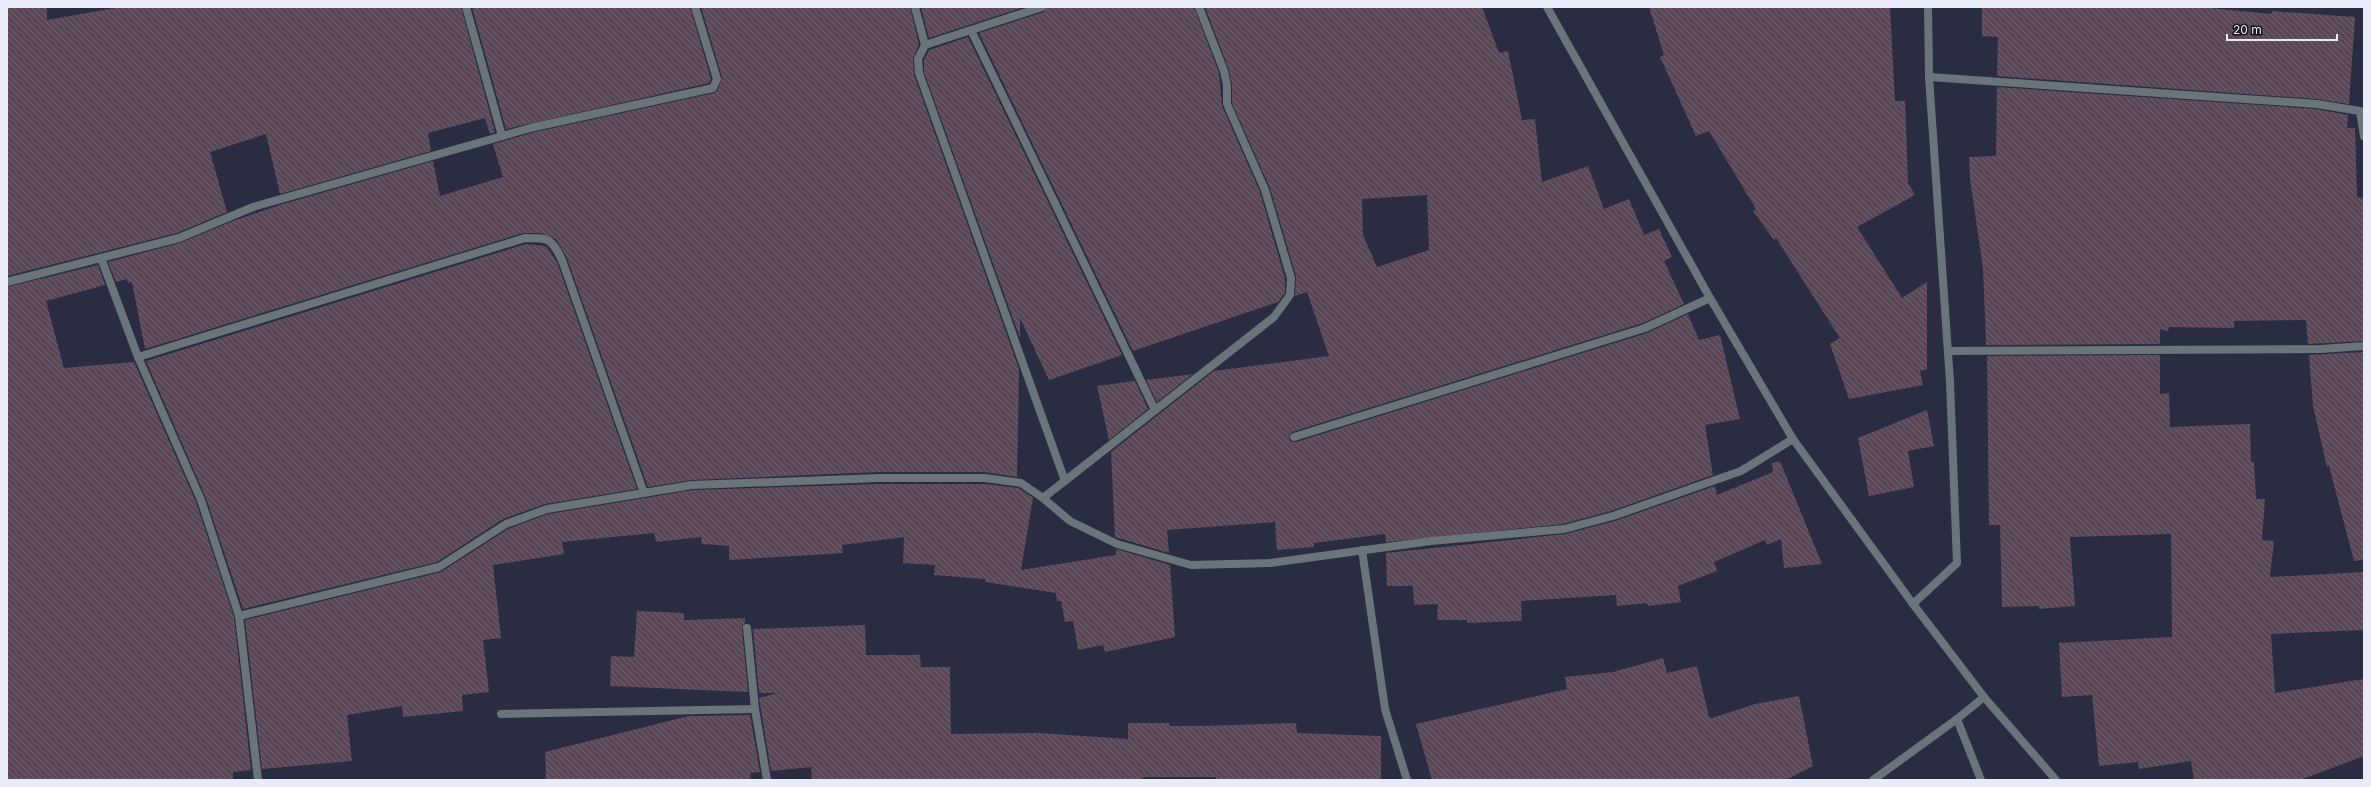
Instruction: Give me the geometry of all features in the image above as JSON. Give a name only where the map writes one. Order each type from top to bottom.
[{"type":"street","points":[[466,7],[502,136]]},
{"type":"street","points":[[7,282],[179,238],[253,207],[534,127],[713,88],[717,79],[695,7]]},
{"type":"street","points":[[915,7],[925,45],[918,59],[919,73],[1065,481]]},
{"type":"street","points":[[925,45],[1042,7]]},
{"type":"street","points":[[1043,498],[1274,317],[1290,295],[1291,278],[1265,190],[1227,104],[1227,85],[1224,71],[1199,7]]},
{"type":"street","points":[[1547,7],[1710,298],[1793,439],[1984,697],[2056,780]]},
{"type":"street","points":[[1914,604],[1957,563],[1948,351],[1929,77],[1928,7]]},
{"type":"street","points":[[971,30],[1155,410]]},
{"type":"street","points":[[1929,77],[2317,104],[2360,112],[2364,136]]},
{"type":"street","points":[[138,357],[525,238],[546,238],[553,243],[562,260],[644,493]]},
{"type":"street","points":[[101,258],[138,357],[201,500],[239,616],[258,780]]},
{"type":"street","points":[[1294,438],[1645,328],[1710,298]]},
{"type":"street","points":[[1948,351],[2314,349],[2364,346]]},
{"type":"street","points":[[239,616],[439,567],[506,524],[548,509],[692,485],[879,478],[985,478],[1020,483],[1043,498],[1070,521],[1117,544],[1191,565],[1270,563],[1431,541],[1564,529],[1613,516],[1742,472],[1793,439]]},
{"type":"street","points":[[1362,550],[1385,710],[1407,780]]},
{"type":"street","points":[[747,628],[755,709],[766,780]]},
{"type":"street","points":[[1873,780],[1957,719],[1984,697]]},
{"type":"street","points":[[501,714],[755,709]]},
{"type":"street","points":[[1957,719],[1981,780]]},
{"type":"building","points":[[7,7],[47,7],[47,20],[121,7],[461,7],[495,132],[490,134],[485,118],[428,133],[431,151],[280,194],[266,134],[210,152],[227,212],[177,233],[7,276]]},
{"type":"building","points":[[472,7],[690,7],[711,79],[709,83],[506,129]]},
{"type":"building","points":[[701,7],[910,7],[919,44],[913,59],[914,75],[1019,369],[1017,477],[985,472],[879,472],[692,480],[648,487],[567,258],[556,239],[541,233],[523,233],[145,349],[132,282],[128,283],[127,279],[116,282],[108,262],[180,243],[233,221],[283,204],[433,161],[440,196],[503,177],[493,144],[535,132],[714,93],[718,90],[722,77]]},
{"type":"building","points":[[921,7],[1024,7],[929,38]]},
{"type":"building","points":[[1047,7],[1194,7],[1219,73],[1222,106],[1260,192],[1285,279],[1285,293],[1278,302],[1133,351],[979,33],[1044,12]]},
{"type":"building","points":[[1205,7],[1482,7],[1499,53],[1508,51],[1522,120],[1535,119],[1542,182],[1588,166],[1604,209],[1629,199],[1644,235],[1659,229],[1672,257],[1664,261],[1684,304],[1643,323],[1292,432],[1289,435],[1290,441],[1296,442],[1647,333],[1688,314],[1699,340],[1720,335],[1740,419],[1705,425],[1713,475],[1611,511],[1563,524],[1386,542],[1385,534],[1314,543],[1314,547],[1277,550],[1275,522],[1167,530],[1169,553],[1115,537],[1111,452],[1214,371],[1329,356],[1307,292],[1295,296],[1296,276],[1270,188],[1232,103],[1232,85],[1229,70]],"holes":[[[1427,195],[1429,250],[1377,267],[1363,235],[1362,199]]]},
{"type":"building","points":[[1649,7],[1890,7],[1895,101],[1905,101],[1908,183],[1915,195],[1857,227],[1902,298],[1927,282],[1927,369],[1920,371],[1923,385],[1849,399],[1830,344],[1840,338],[1776,238],[1774,240],[1753,211],[1756,209],[1709,131],[1696,136],[1660,57],[1664,55]]},
{"type":"building","points":[[1982,7],[2200,7],[2272,14],[2272,11],[2355,17],[2349,104],[2317,99],[1997,76],[1998,37],[1982,36]]},
{"type":"building","points":[[968,37],[1122,355],[1049,380],[1020,318],[1020,338],[924,72],[924,60],[929,50]]},
{"type":"building","points":[[1997,87],[2316,109],[2348,115],[2347,128],[2355,128],[2357,197],[2364,198],[2364,341],[2308,344],[2306,320],[2234,321],[2234,328],[2169,327],[2168,331],[2160,329],[2160,344],[1986,345],[1983,268],[1970,179],[1969,157],[1996,156]]},
{"type":"building","points":[[526,244],[546,246],[557,262],[637,489],[545,504],[503,519],[437,562],[243,609],[206,498],[146,361]]},
{"type":"building","points":[[98,265],[105,285],[46,301],[64,368],[134,362],[196,502],[234,617],[251,770],[233,772],[233,780],[7,780],[7,287]]},
{"type":"building","points":[[2364,352],[2364,560],[2354,561],[2329,466],[2327,467],[2313,406],[2309,355]]},
{"type":"building","points":[[2160,355],[2160,394],[2169,393],[2170,427],[2250,424],[2251,462],[2254,462],[2256,499],[2265,499],[2262,540],[2274,541],[2270,577],[2364,572],[2364,630],[2271,634],[2275,693],[2364,679],[2364,756],[2300,780],[2194,780],[2191,761],[2139,769],[2138,762],[2099,766],[2092,695],[2062,697],[2059,643],[2172,637],[2171,534],[2070,537],[2075,606],[2039,609],[2039,606],[2002,607],[2000,525],[1989,525],[1987,356]]},
{"type":"building","points":[[1193,374],[1157,402],[1146,380]]},
{"type":"building","points":[[1135,381],[1148,409],[1109,440],[1097,386]]},
{"type":"building","points":[[1927,410],[1934,446],[1908,451],[1914,487],[1869,496],[1858,438]]},
{"type":"building","points":[[1780,461],[1822,564],[1784,568],[1781,539],[1767,545],[1765,540],[1714,562],[1717,571],[1678,586],[1681,602],[1648,606],[1647,603],[1617,606],[1616,595],[1521,601],[1522,621],[1467,623],[1467,620],[1437,620],[1438,604],[1414,605],[1413,586],[1387,586],[1386,553],[1565,534],[1615,521],[1715,486],[1717,495],[1773,472],[1772,463]]},
{"type":"building","points":[[879,484],[985,484],[1019,488],[1033,498],[1021,570],[1116,555],[1116,549],[1170,565],[1175,637],[1105,652],[1103,645],[1078,650],[1073,621],[1065,622],[1061,601],[1057,601],[1056,593],[985,582],[985,579],[934,575],[935,565],[903,563],[904,537],[842,545],[843,553],[729,560],[729,546],[702,544],[701,537],[656,542],[654,533],[562,542],[564,554],[493,565],[501,638],[483,640],[489,692],[462,695],[463,711],[403,717],[402,706],[347,715],[352,761],[262,769],[245,620],[441,572],[508,529],[548,514],[693,490]]},
{"type":"building","points":[[637,611],[684,613],[684,620],[745,618],[745,623],[742,629],[748,692],[610,686],[611,656],[634,657]]},
{"type":"building","points":[[865,625],[866,655],[920,655],[921,667],[950,667],[951,734],[1039,733],[1128,739],[1128,723],[1169,723],[1169,726],[1202,726],[1296,723],[1297,733],[1381,736],[1381,780],[1216,780],[1216,777],[1143,777],[1143,780],[812,780],[811,767],[771,771],[759,698],[777,693],[759,693],[753,629]]},
{"type":"building","points":[[1663,658],[1667,673],[1697,666],[1709,717],[1712,718],[1755,704],[1799,696],[1813,766],[1786,780],[1432,780],[1416,724],[1567,689],[1565,677],[1613,672]]},
{"type":"building","points":[[750,715],[760,772],[750,773],[751,780],[546,780],[545,752],[689,716]]}]
